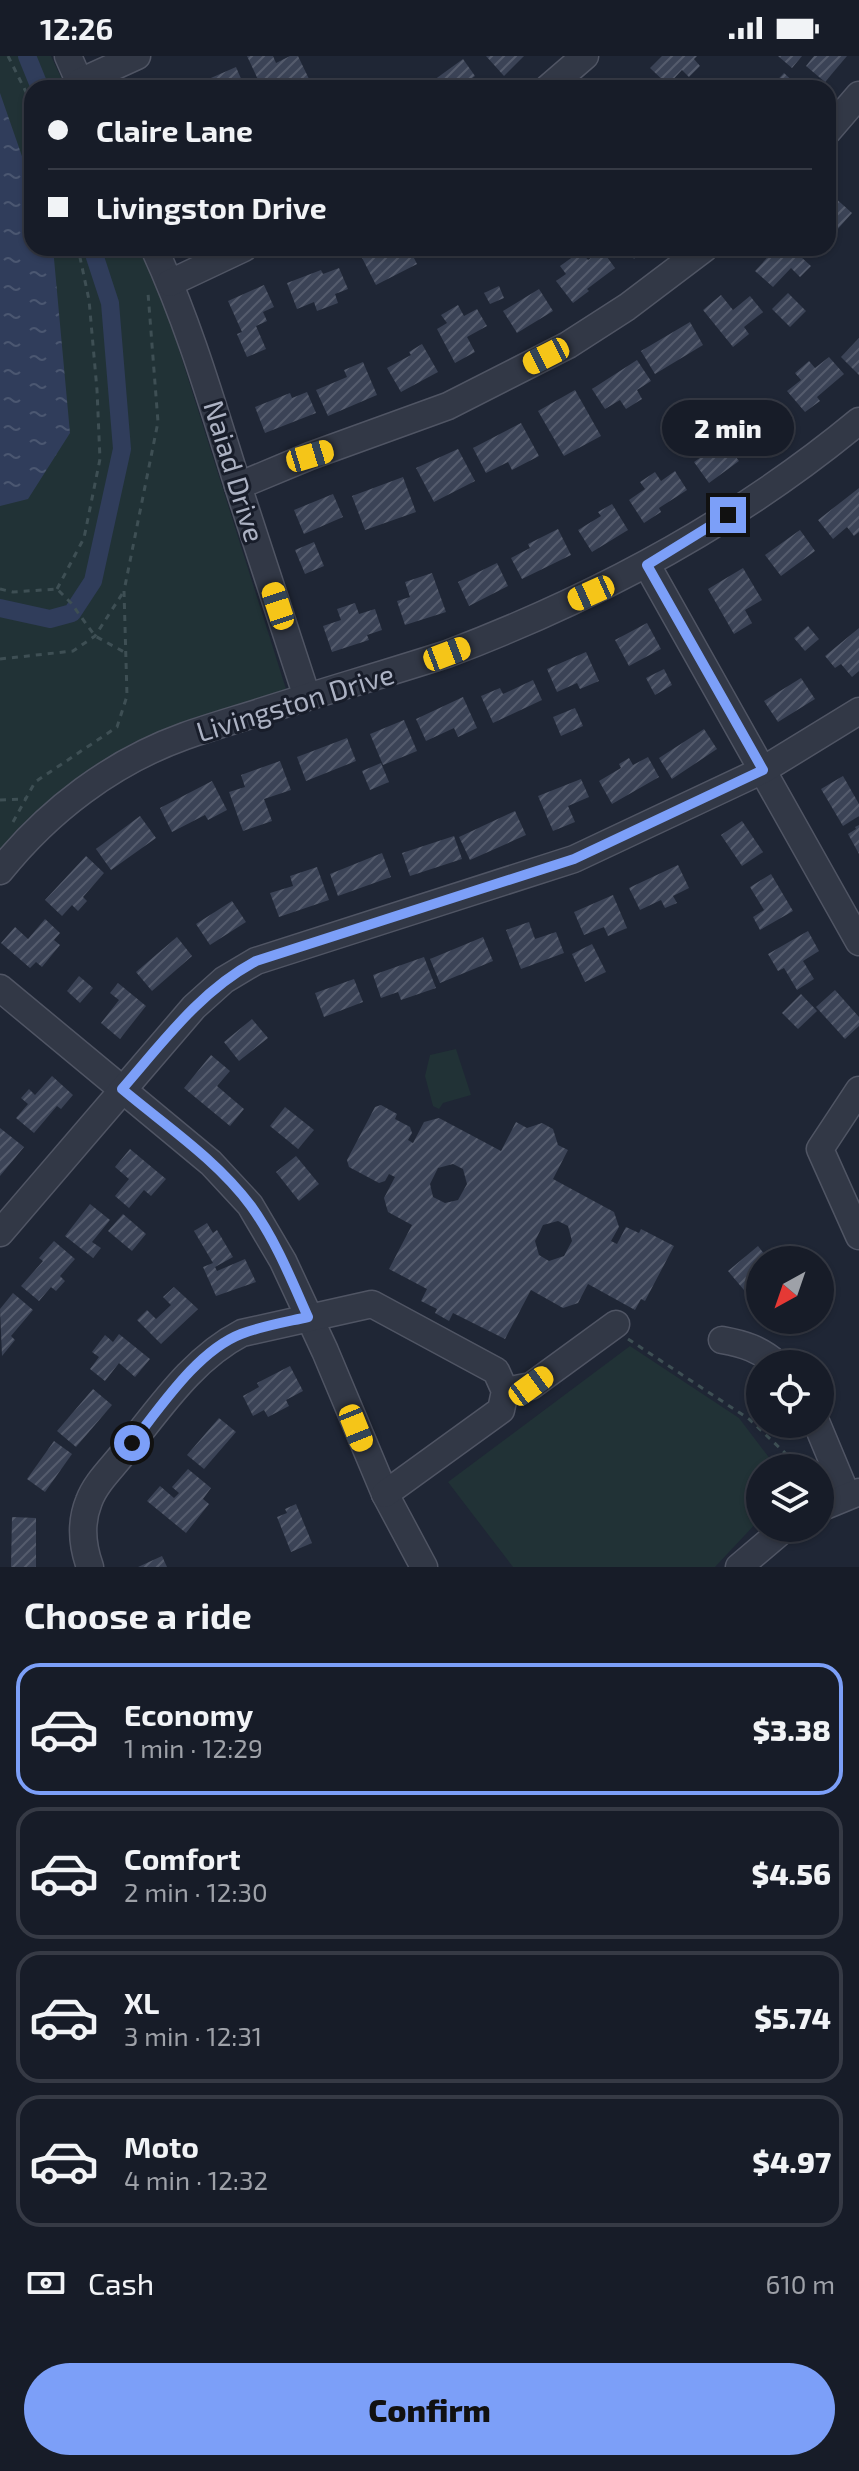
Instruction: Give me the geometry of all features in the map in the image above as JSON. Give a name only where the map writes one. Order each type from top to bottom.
[{"type":"street","points":[[68,56],[79,80]]},
{"type":"street","points":[[91,80],[137,56]]},
{"type":"street","points":[[557,80],[585,56]]},
{"type":"street","points":[[836,122],[859,95]]},
{"type":"street","name":"Naiad Drive","points":[[155,256],[158,285],[207,382],[307,697]]},
{"type":"street","points":[[158,285],[225,256]]},
{"type":"street","points":[[238,486],[310,456],[448,406],[568,345],[627,307],[694,256]]},
{"type":"street","name":"Livingston Drive","points":[[0,871],[33,832],[54,813],[124,764],[183,737],[487,639],[591,593],[647,565],[772,487],[859,421]]},
{"type":"street","points":[[647,565],[859,942]]},
{"type":"street","points":[[0,1233],[209,992],[238,971],[256,961],[574,859],[763,770],[859,711]]},
{"type":"street","points":[[0,988],[211,1163],[250,1205],[272,1239],[325,1351],[385,1494],[424,1567]]},
{"type":"street","points":[[859,1090],[820,1149],[859,1236]]},
{"type":"street","points":[[90,1567],[82,1523],[94,1489],[201,1361],[242,1333],[372,1304],[496,1371],[505,1391],[501,1410],[385,1494]]},
{"type":"street","points":[[505,1391],[531,1386],[622,1331]]},
{"type":"street","points":[[722,1340],[758,1350]]},
{"type":"street","points":[[824,1438],[853,1494],[834,1502]]},
{"type":"street","points":[[739,1567],[768,1542]]},
{"type":"path","points":[[8,56],[24,88]]},
{"type":"path","points":[[57,589],[84,538],[100,459],[89,300],[80,256]]},
{"type":"path","points":[[9,829],[35,782],[117,727],[127,696],[124,591],[158,422],[150,300],[158,285]]},
{"type":"path","points":[[0,589],[13,592],[57,589],[95,636],[126,653]]},
{"type":"path","points":[[0,659],[73,651],[95,636],[124,591]]},
{"type":"path","points":[[0,800],[26,799]]},
{"type":"path","points":[[622,1331],[749,1419],[786,1454]]},
{"type":"shaded area","points":[[0,56],[51,56],[62,80],[24,80],[24,256],[143,256],[163,299],[286,689],[132,743],[72,783],[14,833],[0,850]]},
{"type":"shaded area","points":[[456,1049],[471,1095],[443,1103],[439,1109],[433,1106],[425,1076],[430,1055]]},
{"type":"shaded area","points":[[630,1346],[739,1418],[746,1427],[746,1438],[754,1438],[766,1454],[746,1454],[746,1534],[715,1567],[513,1567],[448,1482]]},
{"type":"water","points":[[0,93],[24,162],[24,256],[54,256],[70,433],[28,499],[0,506]]},
{"type":"building","points":[[247,56],[273,56],[276,63],[290,56],[298,56],[309,79],[307,80],[258,80]]},
{"type":"building","points":[[486,56],[524,56],[504,76]]},
{"type":"building","points":[[662,56],[697,56],[694,59],[700,66],[689,77],[682,70],[673,80],[663,80],[650,68]]},
{"type":"building","points":[[778,56],[802,56],[792,68]]},
{"type":"building","points":[[814,56],[847,56],[827,80],[806,66]]},
{"type":"building","points":[[463,59],[475,76],[470,80],[434,80]]},
{"type":"building","points":[[236,67],[242,80],[206,80]]},
{"type":"building","points":[[784,73],[791,80],[777,80]]},
{"type":"building","points":[[836,199],[852,213],[836,231]]},
{"type":"building","points":[[361,256],[413,256],[417,264],[376,285]]},
{"type":"building","points":[[574,256],[585,256],[588,260],[594,256],[606,256],[615,268],[573,303],[556,281],[566,274],[560,266]]},
{"type":"building","points":[[769,256],[800,256],[811,266],[800,277],[791,268],[773,287],[755,271]]},
{"type":"building","points":[[339,268],[348,289],[335,294],[338,303],[317,311],[314,302],[297,309],[287,283],[321,270],[323,274]]},
{"type":"building","points":[[264,285],[274,307],[263,312],[267,321],[256,326],[266,349],[247,357],[237,334],[242,332],[228,301]]},
{"type":"building","points":[[499,286],[504,298],[490,304],[484,293]]},
{"type":"building","points":[[539,289],[553,311],[517,333],[503,311]]},
{"type":"building","points":[[788,293],[806,311],[790,327],[772,309]]},
{"type":"building","points":[[721,295],[733,310],[750,296],[763,312],[744,327],[749,334],[733,347],[703,310]]},
{"type":"building","points":[[458,305],[464,316],[477,309],[487,326],[467,337],[475,352],[455,363],[437,329],[447,323],[441,315]]},
{"type":"building","points":[[690,322],[703,345],[655,374],[641,351]]},
{"type":"building","points":[[859,338],[859,375],[841,357]]},
{"type":"building","points":[[422,344],[438,372],[401,392],[387,368],[411,355],[409,352]]},
{"type":"building","points":[[829,357],[844,374],[817,397],[820,401],[805,412],[787,391],[801,380],[795,373],[809,361],[815,368]]},
{"type":"building","points":[[637,360],[651,381],[637,390],[642,399],[626,409],[620,400],[605,409],[592,389]]},
{"type":"building","points":[[363,362],[377,395],[328,416],[316,390],[347,377],[344,370]]},
{"type":"building","points":[[575,390],[601,436],[564,456],[538,411]]},
{"type":"building","points":[[307,392],[316,413],[265,433],[255,407],[290,393],[292,398]]},
{"type":"building","points":[[778,405],[793,425],[758,450],[743,429]]},
{"type":"building","points":[[521,423],[539,456],[512,470],[508,462],[486,473],[473,448]]},
{"type":"building","points":[[719,435],[739,461],[709,483],[694,462],[704,455],[700,449]]},
{"type":"building","points":[[458,449],[475,481],[434,502],[416,468]]},
{"type":"building","points":[[675,471],[687,490],[659,508],[661,512],[644,523],[629,500],[645,489],[640,482],[655,472],[661,481]]},
{"type":"building","points":[[403,477],[416,512],[365,530],[352,496]]},
{"type":"building","points":[[859,488],[859,532],[854,536],[847,527],[833,539],[818,520]]},
{"type":"building","points":[[333,494],[343,517],[304,534],[294,510]]},
{"type":"building","points":[[612,504],[628,530],[592,552],[578,530],[601,516],[598,512]]},
{"type":"building","points":[[558,529],[571,555],[522,579],[511,558],[530,548],[528,544]]},
{"type":"building","points":[[800,530],[815,551],[781,576],[765,555]]},
{"type":"building","points":[[314,542],[324,566],[305,574],[295,550]]},
{"type":"building","points":[[497,563],[508,586],[469,606],[458,582]]},
{"type":"building","points":[[743,568],[762,600],[745,610],[752,623],[734,634],[708,589]]},
{"type":"building","points":[[432,573],[446,612],[405,625],[397,601],[410,597],[405,582]]},
{"type":"building","points":[[355,603],[359,614],[375,609],[382,630],[367,635],[369,640],[332,652],[323,626],[341,620],[337,609]]},
{"type":"building","points":[[647,623],[661,649],[629,666],[615,640]]},
{"type":"building","points":[[808,626],[819,639],[805,651],[794,638]]},
{"type":"building","points":[[859,628],[859,671],[852,677],[841,664],[835,668],[825,656]]},
{"type":"building","points":[[586,652],[599,681],[580,689],[577,683],[557,692],[547,669]]},
{"type":"building","points":[[664,669],[672,685],[655,695],[646,678]]},
{"type":"building","points":[[801,678],[815,699],[778,722],[764,701]]},
{"type":"building","points":[[533,680],[542,700],[493,723],[481,696],[500,688],[503,694]]},
{"type":"building","points":[[463,697],[477,728],[458,737],[454,728],[426,741],[416,719]]},
{"type":"building","points":[[575,708],[583,726],[561,736],[553,717]]},
{"type":"building","points":[[404,720],[417,751],[383,765],[370,734]]},
{"type":"building","points":[[704,729],[717,749],[672,779],[659,758]]},
{"type":"building","points":[[347,738],[356,761],[306,781],[297,757]]},
{"type":"building","points":[[648,757],[659,777],[612,804],[599,781],[621,768],[619,764],[629,758],[633,765]]},
{"type":"building","points":[[280,761],[291,790],[264,799],[272,821],[243,831],[229,792],[245,787],[241,775]]},
{"type":"building","points":[[381,763],[389,782],[370,790],[362,771]]},
{"type":"building","points":[[843,776],[859,804],[859,816],[843,826],[821,789]]},
{"type":"building","points":[[581,779],[589,797],[568,806],[575,822],[553,831],[538,796]]},
{"type":"building","points":[[212,781],[227,810],[208,820],[205,815],[172,832],[160,808]]},
{"type":"building","points":[[515,811],[526,835],[470,860],[459,837]]},
{"type":"building","points":[[140,816],[156,838],[111,870],[96,849]]},
{"type":"building","points":[[742,821],[763,852],[742,866],[721,835]]},
{"type":"building","points":[[859,825],[859,854],[848,834]]},
{"type":"building","points":[[454,836],[462,859],[410,876],[402,853]]},
{"type":"building","points":[[382,853],[391,877],[338,896],[330,874]]},
{"type":"building","points":[[86,856],[104,873],[83,897],[87,901],[78,911],[72,905],[62,916],[45,900]]},
{"type":"building","points":[[678,865],[689,888],[673,896],[677,903],[665,908],[661,900],[640,910],[629,888]]},
{"type":"building","points":[[317,867],[329,900],[279,917],[270,893],[293,886],[290,876]]},
{"type":"building","points":[[771,874],[793,911],[760,930],[753,917],[764,910],[750,887]]},
{"type":"building","points":[[613,895],[627,928],[608,936],[604,927],[584,935],[574,912]]},
{"type":"building","points":[[232,901],[246,922],[210,945],[196,924]]},
{"type":"building","points":[[45,919],[60,933],[54,940],[60,945],[42,967],[36,962],[30,968],[1,943],[15,927],[28,939]]},
{"type":"building","points":[[529,922],[535,939],[556,932],[564,953],[521,969],[506,930]]},
{"type":"building","points":[[808,931],[819,951],[803,961],[814,979],[797,990],[784,968],[778,971],[768,954]]},
{"type":"building","points":[[177,937],[192,956],[152,991],[136,972]]},
{"type":"building","points":[[483,937],[493,961],[440,983],[430,959]]},
{"type":"building","points":[[592,944],[606,972],[585,982],[572,954]]},
{"type":"building","points":[[424,957],[436,988],[401,1000],[398,992],[381,998],[373,975]]},
{"type":"building","points":[[79,976],[93,988],[80,1003],[67,991]]},
{"type":"building","points":[[354,979],[363,1002],[324,1017],[315,993]]},
{"type":"building","points":[[118,983],[146,1006],[120,1039],[101,1023],[119,1000],[110,993]]},
{"type":"building","points":[[835,990],[859,1017],[859,1026],[845,1039],[816,1007]]},
{"type":"building","points":[[801,994],[817,1011],[798,1029],[782,1013]]},
{"type":"building","points":[[252,1019],[268,1038],[239,1061],[224,1042]]},
{"type":"building","points":[[211,1055],[230,1071],[217,1086],[244,1109],[230,1126],[184,1088]]},
{"type":"building","points":[[52,1076],[73,1095],[61,1109],[57,1106],[34,1133],[16,1118],[28,1104],[21,1098],[29,1089],[35,1095]]},
{"type":"building","points":[[381,1105],[397,1114],[395,1119],[410,1127],[412,1133],[408,1140],[413,1143],[424,1122],[439,1118],[501,1151],[516,1122],[527,1128],[542,1123],[553,1129],[558,1145],[568,1150],[553,1179],[614,1212],[619,1227],[611,1241],[617,1244],[626,1227],[639,1233],[641,1229],[674,1246],[645,1301],[641,1299],[635,1310],[588,1284],[578,1303],[563,1308],[531,1290],[505,1339],[453,1313],[449,1321],[435,1313],[437,1309],[421,1301],[427,1289],[389,1269],[412,1225],[388,1212],[384,1198],[395,1177],[389,1174],[385,1181],[379,1183],[349,1167],[347,1160],[375,1107]],"holes":[[[453,1164],[463,1169],[467,1184],[458,1200],[445,1203],[433,1197],[430,1184],[438,1168]],[[558,1221],[568,1226],[572,1241],[564,1256],[549,1261],[539,1255],[535,1241],[543,1225]]]},
{"type":"building","points":[[285,1107],[314,1130],[298,1149],[270,1126]]},
{"type":"building","points":[[0,1128],[24,1147],[0,1176]]},
{"type":"building","points":[[130,1149],[166,1179],[151,1196],[144,1190],[129,1208],[115,1196],[129,1179],[115,1167]]},
{"type":"building","points":[[296,1156],[319,1184],[299,1201],[276,1172]]},
{"type":"building","points":[[90,1204],[110,1220],[92,1242],[101,1248],[93,1258],[65,1236]]},
{"type":"building","points":[[123,1214],[146,1234],[132,1251],[108,1231]]},
{"type":"building","points":[[207,1223],[213,1233],[217,1230],[233,1257],[215,1267],[217,1271],[245,1259],[256,1282],[216,1296],[203,1267],[213,1263],[194,1231]]},
{"type":"building","points":[[54,1241],[75,1259],[60,1276],[65,1281],[56,1291],[51,1287],[39,1301],[21,1286],[43,1261],[39,1258]]},
{"type":"building","points":[[746,1256],[746,1292],[728,1271]]},
{"type":"building","points":[[174,1287],[198,1309],[161,1344],[137,1320],[147,1310],[156,1319],[171,1305],[163,1297]]},
{"type":"building","points":[[13,1293],[33,1310],[11,1336],[15,1340],[2,1356],[0,1309]]},
{"type":"building","points":[[119,1334],[150,1359],[135,1377],[119,1363],[105,1381],[90,1369],[99,1357],[92,1352],[105,1335],[113,1342]]},
{"type":"building","points":[[290,1366],[303,1391],[286,1400],[289,1406],[268,1417],[264,1410],[253,1416],[243,1396],[259,1387],[257,1383]]},
{"type":"building","points":[[93,1389],[112,1405],[76,1447],[57,1431]]},
{"type":"building","points":[[219,1418],[236,1432],[204,1469],[187,1455]]},
{"type":"building","points":[[54,1441],[72,1454],[45,1492],[27,1479]]},
{"type":"building","points":[[188,1469],[211,1488],[203,1499],[209,1504],[186,1533],[147,1501],[160,1486],[174,1498],[179,1493],[172,1487]]},
{"type":"building","points":[[296,1504],[312,1543],[291,1552],[277,1517]]},
{"type":"building","points":[[12,1517],[36,1518],[36,1567],[11,1567]]},
{"type":"building","points":[[162,1556],[167,1567],[138,1567]]},
{"type":"waterway","points":[[27,56],[37,80]]},
{"type":"waterway","points":[[0,608],[50,619],[72,613],[93,581],[122,449],[110,303],[95,256]]},
{"type":"route","points":[[132,1443],[201,1361],[227,1341],[242,1333],[308,1317],[272,1239],[250,1205],[211,1163],[122,1089],[209,992],[256,961],[574,859],[763,770],[647,565],[728,515]]}]
